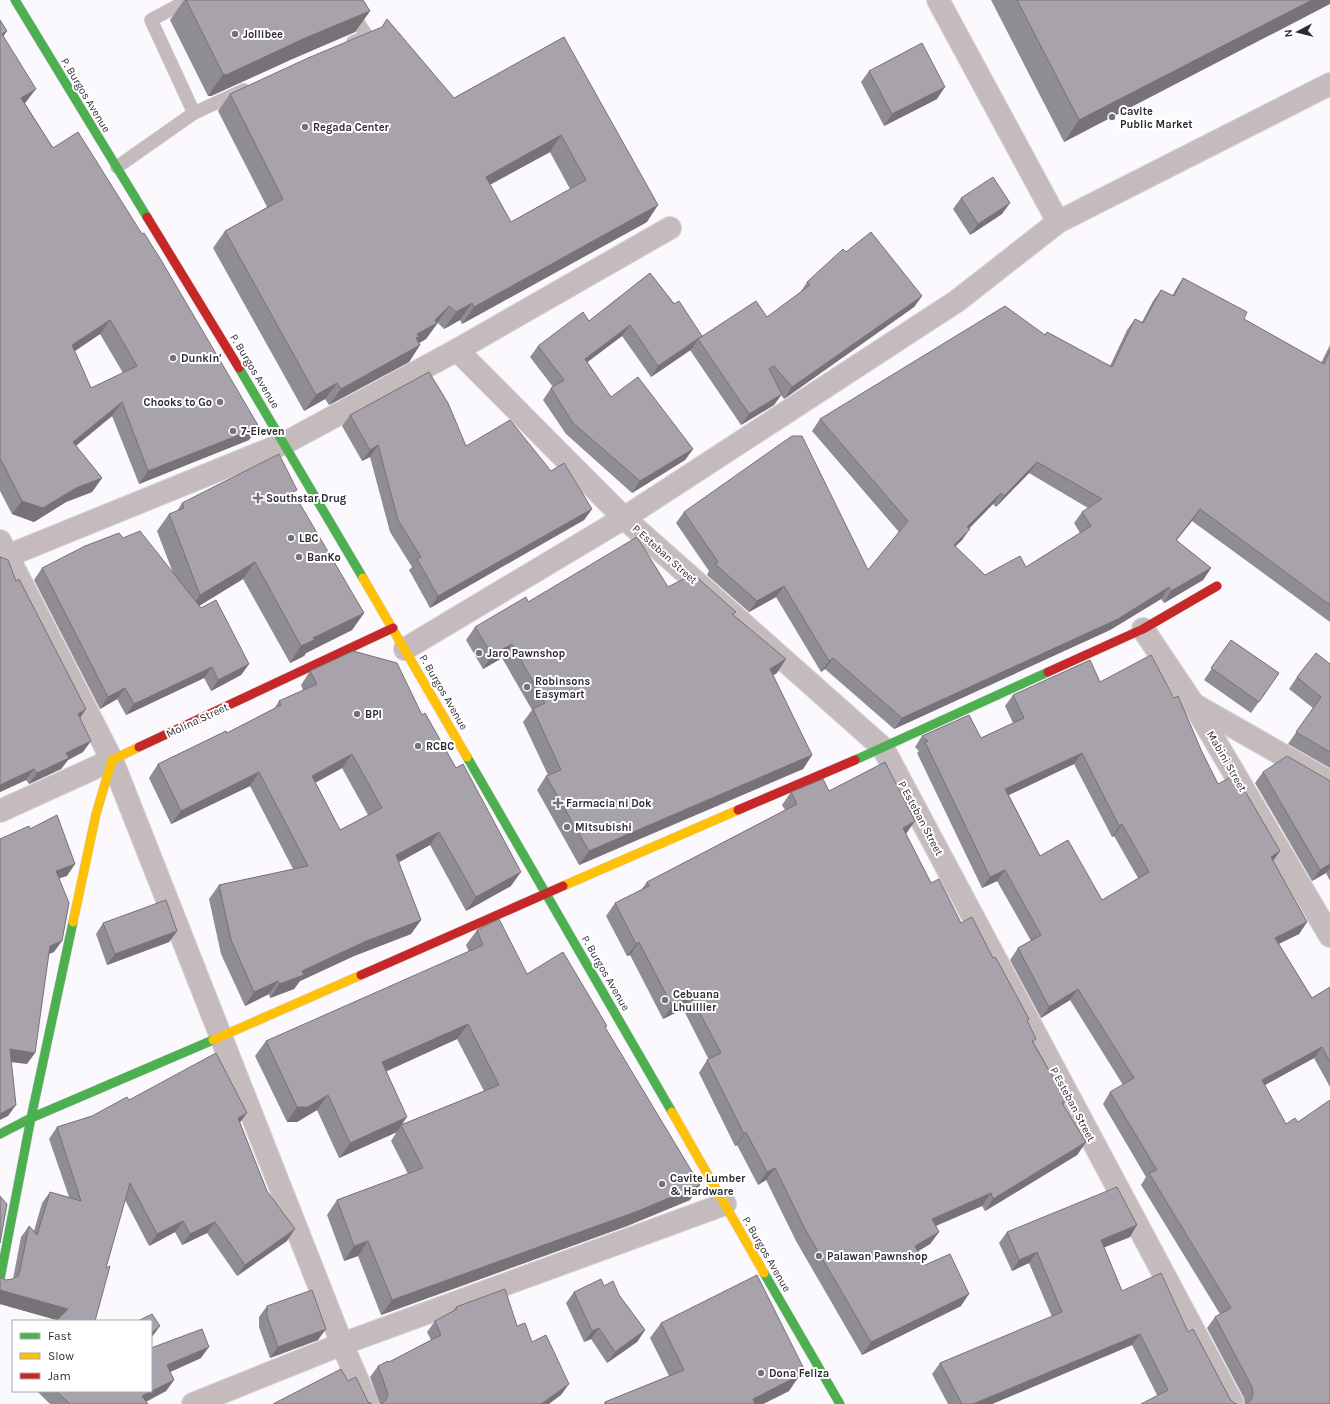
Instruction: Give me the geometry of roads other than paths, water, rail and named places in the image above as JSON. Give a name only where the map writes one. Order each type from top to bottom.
[{"type":"street","name":"P. Burgos Avenue","points":[[15,0],[284,443],[393,628],[840,1404]]},
{"type":"street","points":[[938,0],[1058,222]]},
{"type":"street","points":[[405,649],[624,518],[957,301],[1058,222],[1330,84]]},
{"type":"street","points":[[368,1404],[342,1344],[112,760],[3,552],[284,443],[457,350],[670,228]]},
{"type":"street","name":"P Esteban Street","points":[[457,350],[624,518],[883,748],[1233,1404]]},
{"type":"street","points":[[0,1134],[31,1118],[221,1037],[546,893],[883,748],[1143,629],[1217,586]]},
{"type":"street","name":"Molina Street","points":[[0,811],[393,628]]},
{"type":"street","name":"Mabini Street","points":[[1143,629],[1194,705],[1330,936]]},
{"type":"street","points":[[1194,705],[1330,782]]},
{"type":"street","points":[[0,1279],[31,1118],[96,814],[112,760]]},
{"type":"street","points":[[193,1404],[342,1344],[725,1204]]},
{"type":"lane","points":[[188,0],[151,20],[194,112]]},
{"type":"lane","points":[[344,0],[367,36],[344,45]]},
{"type":"lane","points":[[117,167],[194,112],[258,83]]},
{"type":"place","name":"Jollibee","points":[[235,34]]},
{"type":"place","name":"Cavite Public Market","points":[[1112,117]]},
{"type":"place","name":"Regada Center","points":[[305,127]]},
{"type":"place","name":"Dunkin'","points":[[173,358]]},
{"type":"place","name":"Chooks to Go","points":[[220,402]]},
{"type":"place","name":"7-Eleven","points":[[233,431]]},
{"type":"place","name":"Southstar Drug","points":[[258,498]]},
{"type":"place","name":"LBC","points":[[291,538]]},
{"type":"place","name":"BanKo","points":[[299,557]]},
{"type":"place","name":"Jaro Pawnshop","points":[[479,653]]},
{"type":"place","name":"Robinsons Easymart","points":[[527,687]]},
{"type":"place","name":"BPI","points":[[357,714]]},
{"type":"place","name":"RCBC","points":[[418,746]]},
{"type":"place","name":"Farmacia ni Dok","points":[[558,803]]},
{"type":"place","name":"Mitsubishi","points":[[567,827]]},
{"type":"place","name":"Cebuana Lhuillier","points":[[665,1000]]},
{"type":"place","name":"Cavite Lumber & Hardware","points":[[662,1184]]},
{"type":"place","name":"Palawan Pawnshop","points":[[819,1256]]},
{"type":"place","name":"Dona Feliza","points":[[761,1373]]}]
